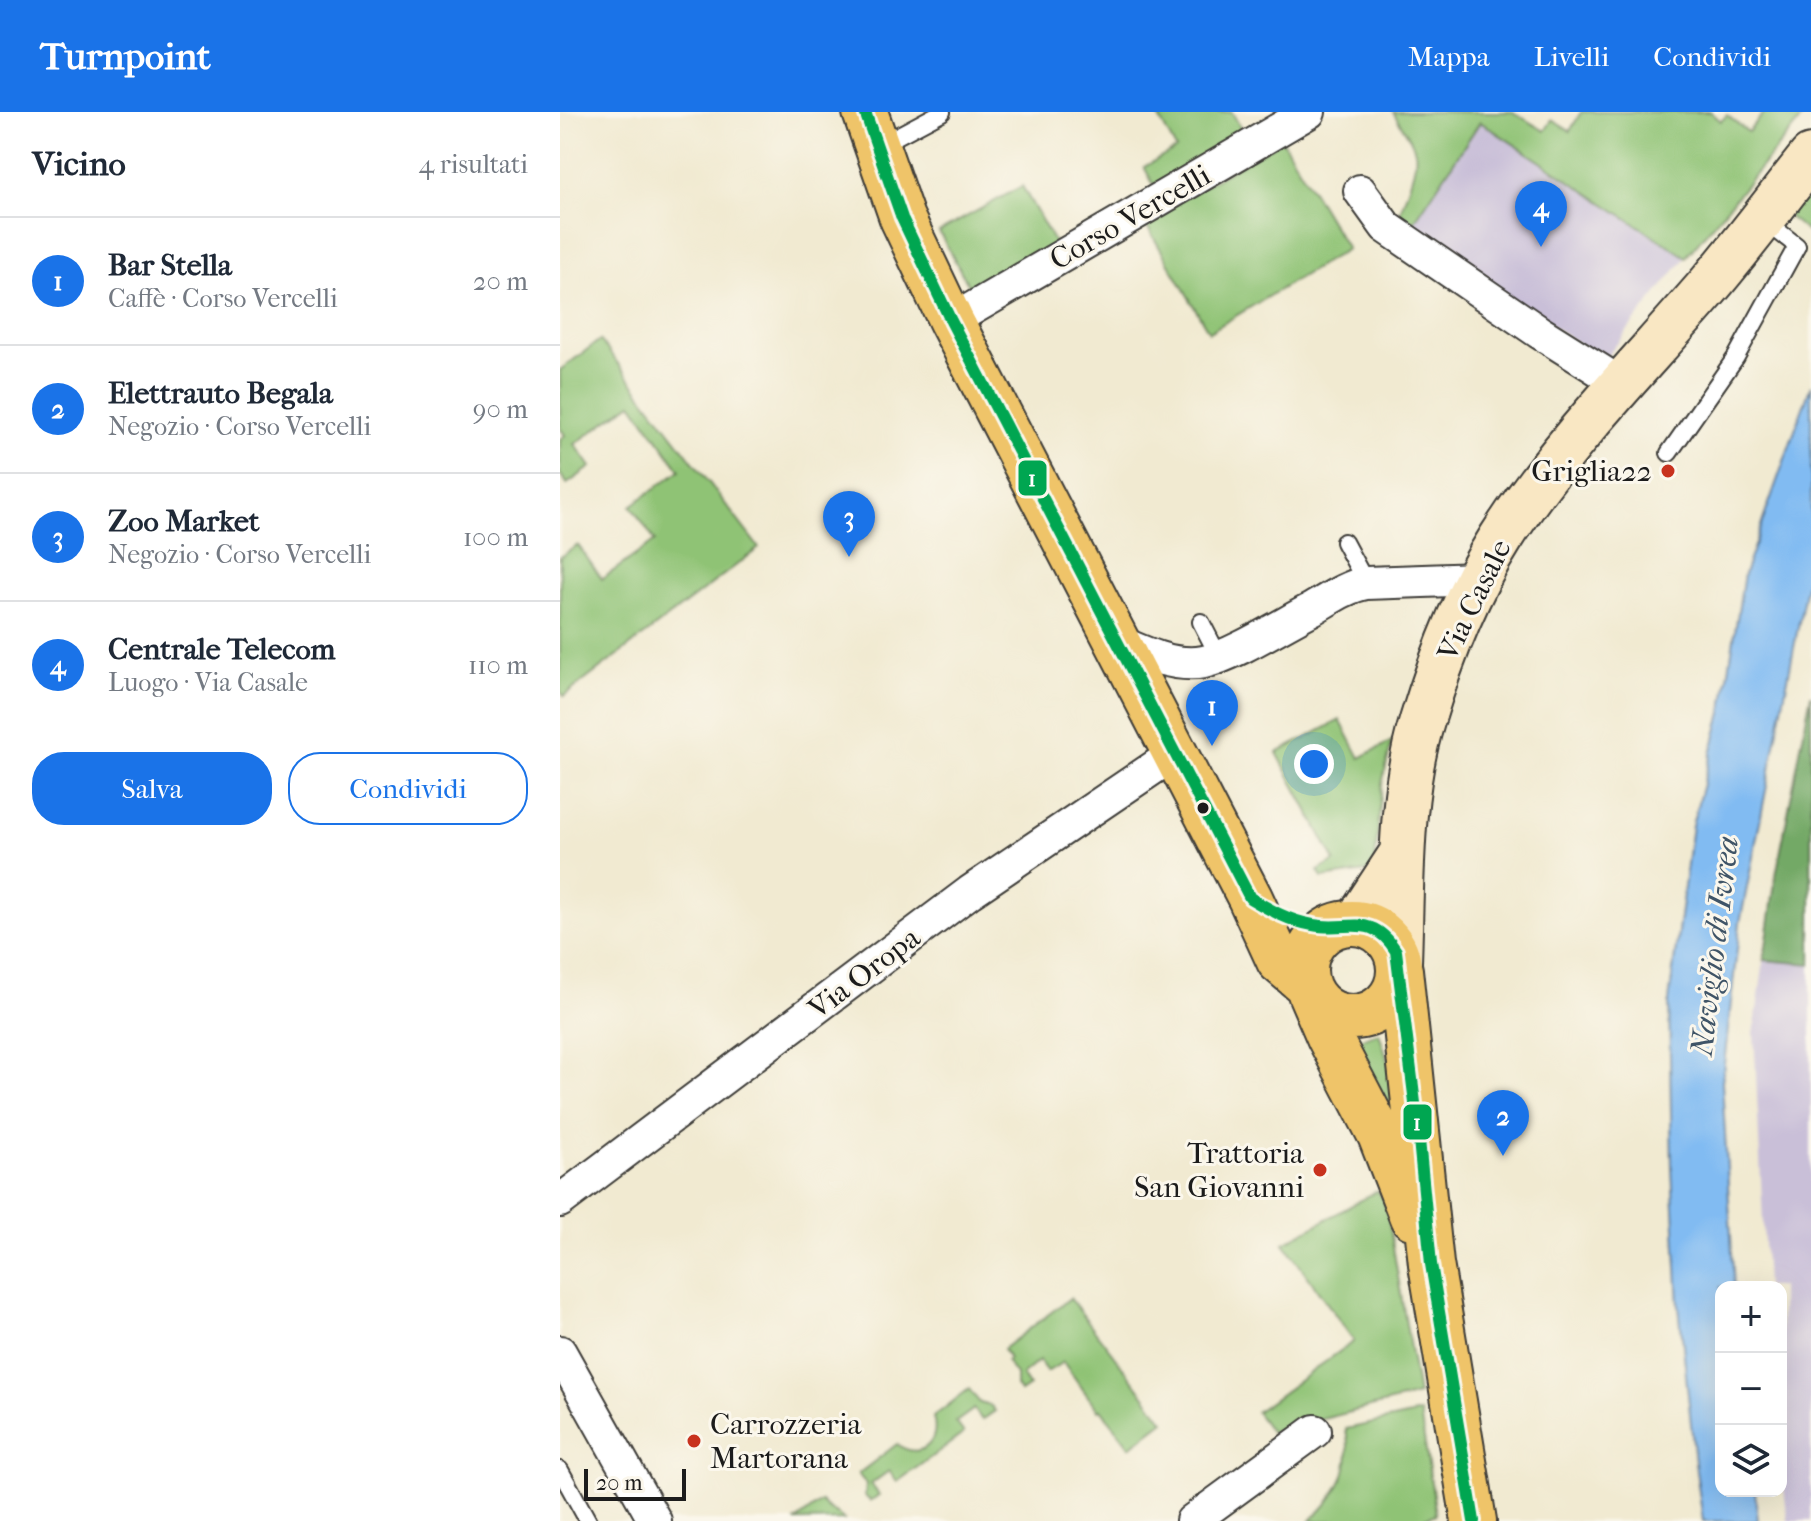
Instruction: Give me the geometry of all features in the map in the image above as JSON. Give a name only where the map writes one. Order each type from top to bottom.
[{"type":"main road","points":[[871,129],[902,218],[951,321],[1250,898],[1279,961],[1308,988],[1320,1006],[1347,1018],[1364,1016],[1380,1008],[1392,995],[1399,966]]},
{"type":"main road","name":"Via Casale","points":[[1399,966],[1407,799],[1421,723],[1451,638],[1479,579],[1501,538],[1556,461],[1620,383],[1706,289],[1811,157]]},
{"type":"main road","name":"Via Casale","points":[[1344,925],[1403,851]]},
{"type":"main road","points":[[1250,898],[1294,921],[1373,927],[1393,946],[1399,966],[1431,1264],[1474,1521]]},
{"type":"main road","points":[[1344,925],[1320,935],[1309,950],[1304,967],[1308,988],[1329,1037],[1380,1135],[1431,1264]]},
{"type":"street","name":"Corso Vercelli","points":[[951,321],[1309,112]]},
{"type":"street","points":[[1360,191],[1386,227],[1539,332],[1620,383]]},
{"type":"street","points":[[1115,640],[1157,658],[1202,663],[1353,586],[1479,579]]},
{"type":"street","name":"Via Oropa","points":[[560,1201],[970,892],[1174,754]]},
{"type":"street","points":[[560,1352],[655,1521]]},
{"type":"street","points":[[1192,1521],[1315,1431]]},
{"type":"lane","points":[[871,129],[942,112]]},
{"type":"lane","points":[[1669,453],[1736,357],[1797,246],[1762,219]]},
{"type":"lane","points":[[1344,542],[1366,583]]},
{"type":"lane","points":[[1201,622],[1219,657]]},
{"type":"lane","points":[[560,1470],[588,1521]]},
{"type":"shaded area","points":[[1479,121],[1686,257],[1604,360],[1408,231]]},
{"type":"shaded area","points":[[1764,960],[1811,964],[1811,1521],[1788,1521],[1785,1497],[1787,1281],[1766,1281],[1754,1032]]},
{"type":"green space","points":[[1156,112],[1232,112],[1249,143],[1158,193],[1144,167],[1176,149]]},
{"type":"green space","points":[[1393,112],[1513,112],[1545,131],[1552,120],[1570,131],[1581,112],[1711,112],[1721,121],[1727,115],[1748,132],[1765,112],[1807,112],[1686,257],[1480,122],[1408,231],[1396,224],[1416,158],[1409,136]]},
{"type":"green space","points":[[1282,140],[1347,249],[1209,332],[1144,221]]},
{"type":"green space","points":[[1811,178],[1811,235],[1785,214]]},
{"type":"green space","points":[[1022,186],[1059,251],[976,299],[939,232]]},
{"type":"green space","points":[[600,340],[759,548],[564,696],[560,691],[560,557],[578,545],[602,579],[655,541],[631,506],[680,470],[632,403],[575,444],[591,467],[567,484],[560,474],[560,439],[565,435],[560,428],[560,370]]},
{"type":"green space","points":[[1811,694],[1811,964],[1764,960],[1776,875]]},
{"type":"green space","points":[[1340,720],[1360,758],[1392,741],[1382,784],[1374,871],[1322,878],[1318,871],[1335,861],[1277,753]]},
{"type":"green space","points":[[1379,1032],[1407,1124],[1390,1130],[1344,1046]]},
{"type":"green space","points":[[1377,1191],[1383,1198],[1388,1217],[1418,1395],[1271,1432],[1256,1412],[1354,1341],[1284,1243]]},
{"type":"green space","points":[[1070,1298],[1164,1421],[1130,1447],[1063,1362],[1047,1372],[1039,1361],[1022,1375],[1029,1386],[1020,1392],[1016,1386],[1016,1375],[1006,1361],[1009,1359],[1003,1349]]},
{"type":"green space","points":[[969,1389],[980,1403],[991,1406],[995,1411],[982,1420],[974,1409],[956,1422],[964,1433],[897,1482],[889,1471],[871,1484],[879,1495],[870,1501],[865,1496],[866,1484],[858,1474],[897,1444],[913,1451],[926,1447],[934,1435],[933,1417]]},
{"type":"green space","points":[[1420,1413],[1436,1514],[1418,1521],[1310,1521],[1329,1501],[1342,1480],[1348,1457],[1346,1429]]},
{"type":"green space","points":[[821,1502],[844,1520],[796,1521]]},
{"type":"water","name":"Naviglio di Ivrea","points":[[1811,385],[1811,561],[1740,923],[1722,1082],[1734,1281],[1715,1281],[1715,1497],[1756,1497],[1758,1521],[1703,1521],[1679,1306],[1672,1170],[1669,1001],[1692,825],[1723,709],[1744,574]]},
{"type":"transit line","name":"1","points":[[865,112],[902,218],[951,321],[1250,898],[1304,923],[1368,927],[1378,931],[1396,951],[1431,1264],[1474,1521]]},
{"type":"place","name":"Centrale Telecom","points":[[1541,247]]},
{"type":"place","name":"Griglia22","points":[[1668,471]]},
{"type":"place","name":"Zoo Market","points":[[849,557]]},
{"type":"place","name":"Bar Stella","points":[[1212,746]]},
{"type":"place","name":"Elettrauto Begala","points":[[1503,1156]]},
{"type":"place","name":"Trattoria San Giovanni","points":[[1320,1170]]},
{"type":"place","name":"Carrozzeria Martorana","points":[[694,1441]]}]
